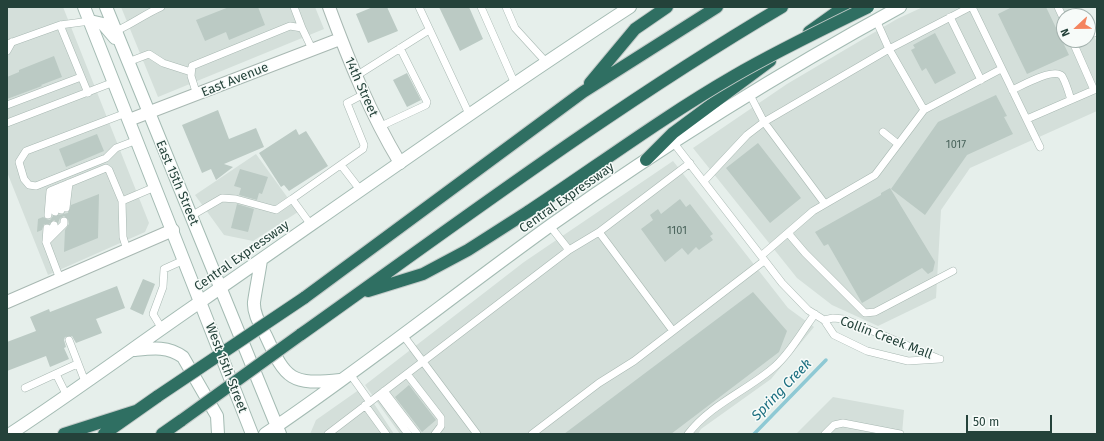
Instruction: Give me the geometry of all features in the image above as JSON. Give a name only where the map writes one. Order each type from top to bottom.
[{"type":"highway","points":[[583,92],[635,29],[667,7]]},
{"type":"highway","points":[[104,434],[304,298],[583,92],[717,7]]},
{"type":"highway","points":[[162,434],[608,116],[678,70],[782,7]]},
{"type":"highway","points":[[646,160],[673,133],[711,103],[844,7]]},
{"type":"highway","points":[[359,293],[423,274],[468,250],[529,212],[644,132],[734,76],[793,44],[868,7]]},
{"type":"highway","points":[[64,434],[136,411]]},
{"type":"main road","name":"East 15th Street","points":[[84,7],[173,230],[200,302]]},
{"type":"main road","name":"East 15th Street","points":[[106,7],[249,358]]},
{"type":"main road","name":"14th Street","points":[[329,7],[340,39],[379,127],[400,163]]},
{"type":"main road","name":"Central Expressway","points":[[10,434],[86,384],[200,302],[546,62],[630,7]]},
{"type":"main road","name":"Central Expressway","points":[[265,434],[279,430],[346,377],[550,226],[646,160],[749,93],[900,7]]},
{"type":"main road","points":[[90,21],[103,24],[121,45]]},
{"type":"main road","name":"East Avenue","points":[[127,117],[148,112],[197,95],[340,39]]},
{"type":"main road","points":[[7,302],[173,230]]},
{"type":"main road","points":[[261,260],[254,303],[257,316],[278,364],[287,374],[302,381],[308,382],[346,377]]},
{"type":"main road","name":"West 15th Street","points":[[200,302],[252,434]]},
{"type":"main road","points":[[134,350],[157,348],[174,350],[183,357],[217,416],[218,434]]},
{"type":"main road","name":"West 15th Street","points":[[249,358],[279,430]]},
{"type":"lane","points":[[116,31],[133,23],[144,14],[161,7]]},
{"type":"lane","points":[[294,7],[312,49]]},
{"type":"lane","points":[[418,7],[470,116]]},
{"type":"lane","points":[[481,7],[515,84]]},
{"type":"lane","points":[[506,7],[515,28],[546,62]]},
{"type":"lane","points":[[704,181],[746,135],[764,122],[889,49],[971,7],[1040,147]]},
{"type":"lane","points":[[950,17],[981,80]]},
{"type":"lane","points":[[876,20],[889,49],[924,110]]},
{"type":"lane","points":[[7,51],[10,43],[60,25],[90,21]]},
{"type":"lane","points":[[60,25],[88,93]]},
{"type":"lane","points":[[197,95],[191,76],[192,66],[290,26],[302,28]]},
{"type":"lane","points":[[356,76],[428,30]]},
{"type":"lane","points":[[379,127],[426,105],[426,102],[400,48]]},
{"type":"lane","points":[[1026,119],[1094,90],[1077,48]]},
{"type":"lane","points":[[128,62],[149,54],[163,63],[191,72]]},
{"type":"lane","points":[[532,434],[599,383],[634,361],[673,331],[763,258],[813,211],[875,174],[924,110],[1001,69]]},
{"type":"lane","points":[[1012,90],[1048,74],[1056,73],[1062,77],[1072,100]]},
{"type":"lane","points":[[7,105],[81,77]]},
{"type":"lane","points":[[7,123],[114,82]]},
{"type":"lane","points":[[749,93],[764,122],[825,204]]},
{"type":"lane","points":[[191,216],[222,198],[236,199],[276,210],[342,165],[364,148],[347,103],[364,94]]},
{"type":"lane","points":[[127,117],[26,151],[18,162],[20,171],[29,185],[36,186],[106,158],[116,148],[137,140]]},
{"type":"lane","points":[[883,132],[898,144]]},
{"type":"lane","name":"Collin Creek Mall","points":[[673,142],[795,298],[824,320],[834,335],[867,351],[908,361],[940,359],[844,319],[824,320]]},
{"type":"lane","points":[[328,434],[569,250],[600,232],[690,163]]},
{"type":"lane","points":[[342,165],[361,191]]},
{"type":"lane","points":[[57,211],[50,191],[106,168],[109,170],[122,201],[123,237],[127,250]]},
{"type":"lane","points":[[57,211],[69,183]]},
{"type":"lane","points":[[122,201],[155,187]]},
{"type":"lane","points":[[57,211],[59,188]]},
{"type":"lane","points":[[292,199],[311,225]]},
{"type":"lane","points":[[46,242],[56,224],[46,242],[60,279]]},
{"type":"lane","points":[[550,226],[569,250]]},
{"type":"lane","points":[[600,232],[673,331]]},
{"type":"lane","points":[[788,233],[805,253],[864,313],[875,312],[953,271]]},
{"type":"lane","points":[[162,329],[153,314],[163,286],[164,269],[184,260]]},
{"type":"lane","points":[[688,434],[696,424],[718,406],[775,366],[815,314]]},
{"type":"lane","points":[[403,335],[477,434]]},
{"type":"lane","points":[[69,340],[86,384]]},
{"type":"lane","points":[[25,388],[78,364]]},
{"type":"lane","points":[[56,374],[67,396]]},
{"type":"lane","points":[[407,374],[440,418],[441,426],[435,434]]},
{"type":"lane","points":[[346,377],[368,404],[386,434]]},
{"type":"lane","points":[[382,393],[408,434]]},
{"type":"lane","points":[[382,393],[417,434]]},
{"type":"lane","points":[[825,434],[834,425],[843,423],[900,434]]},
{"type":"shaded area","points":[[7,7],[63,7],[149,223],[145,232],[48,275],[7,172]]},
{"type":"shaded area","points":[[121,7],[315,7],[324,29],[158,97]]},
{"type":"shaded area","points":[[923,7],[1082,7],[1056,8],[1056,48],[1096,48],[1096,41],[1097,111],[970,168],[941,210],[936,298],[878,326],[832,305],[797,278],[693,148],[787,84],[897,19]]},
{"type":"shaded area","points":[[256,154],[298,212],[253,241],[224,235],[195,195]]},
{"type":"shaded area","points":[[673,161],[788,308],[814,327],[771,379],[701,429],[698,434],[400,434],[365,385],[524,262]]},
{"type":"shaded area","points":[[363,387],[394,434],[310,434],[316,420]]},
{"type":"shaded area","points":[[833,397],[904,410],[902,434],[796,434]]},
{"type":"building","points":[[229,7],[258,7],[265,25],[229,40],[226,32],[205,41],[196,20]]},
{"type":"building","points":[[373,7],[387,7],[398,31],[368,43],[356,14]]},
{"type":"building","points":[[439,7],[469,7],[483,39],[460,51]]},
{"type":"building","points":[[1012,7],[1046,7],[1056,28],[1056,48],[1066,48],[1069,55],[1027,74],[998,14]]},
{"type":"building","points":[[935,33],[956,73],[935,84],[926,68],[922,71],[911,50],[915,48],[913,45]]},
{"type":"building","points":[[54,56],[62,77],[7,99],[7,77],[19,72],[19,70]]},
{"type":"building","points":[[407,73],[421,100],[407,107],[393,80]]},
{"type":"building","points":[[996,95],[1007,116],[1004,117],[1013,134],[967,155],[925,215],[891,189],[938,122]]},
{"type":"building","points":[[218,110],[229,139],[256,128],[264,147],[224,164],[233,167],[216,180],[211,169],[202,173],[182,125]]},
{"type":"building","points":[[296,129],[299,135],[306,131],[328,166],[289,191],[284,185],[281,187],[259,153]]},
{"type":"building","points":[[97,134],[104,151],[66,167],[59,149]]},
{"type":"building","points":[[758,143],[801,198],[770,223],[726,168]]},
{"type":"building","points":[[240,169],[268,177],[262,194],[259,193],[257,200],[239,195],[241,188],[234,186]]},
{"type":"building","points":[[890,188],[935,262],[933,271],[928,274],[922,268],[862,303],[828,244],[824,246],[815,232],[881,195],[881,193]]},
{"type":"building","points":[[99,194],[98,238],[64,252],[65,230],[69,224],[68,219],[64,216],[60,218],[58,223],[54,220],[49,224],[44,224],[42,230],[37,232],[38,219],[43,217],[50,220],[53,216],[68,213],[71,205]]},
{"type":"building","points":[[680,199],[686,207],[690,204],[713,234],[710,236],[713,240],[699,250],[696,247],[688,255],[682,248],[665,262],[641,229],[653,220],[650,215],[658,209],[661,214]]},
{"type":"building","points":[[237,204],[254,209],[248,232],[231,228]]},
{"type":"building","points":[[143,279],[155,284],[143,315],[130,309]]},
{"type":"building","points":[[117,286],[125,308],[96,319],[102,333],[76,343],[72,336],[65,337],[64,340],[66,347],[64,348],[69,359],[50,367],[46,356],[7,371],[7,342],[36,331],[30,317],[49,309],[50,312]]},
{"type":"building","points":[[753,292],[787,331],[779,352],[671,434],[564,434]]},
{"type":"building","points":[[409,385],[436,420],[422,432],[395,397]]},
{"type":"waterway","name":"Spring Creek","points":[[754,434],[826,360]]}]
